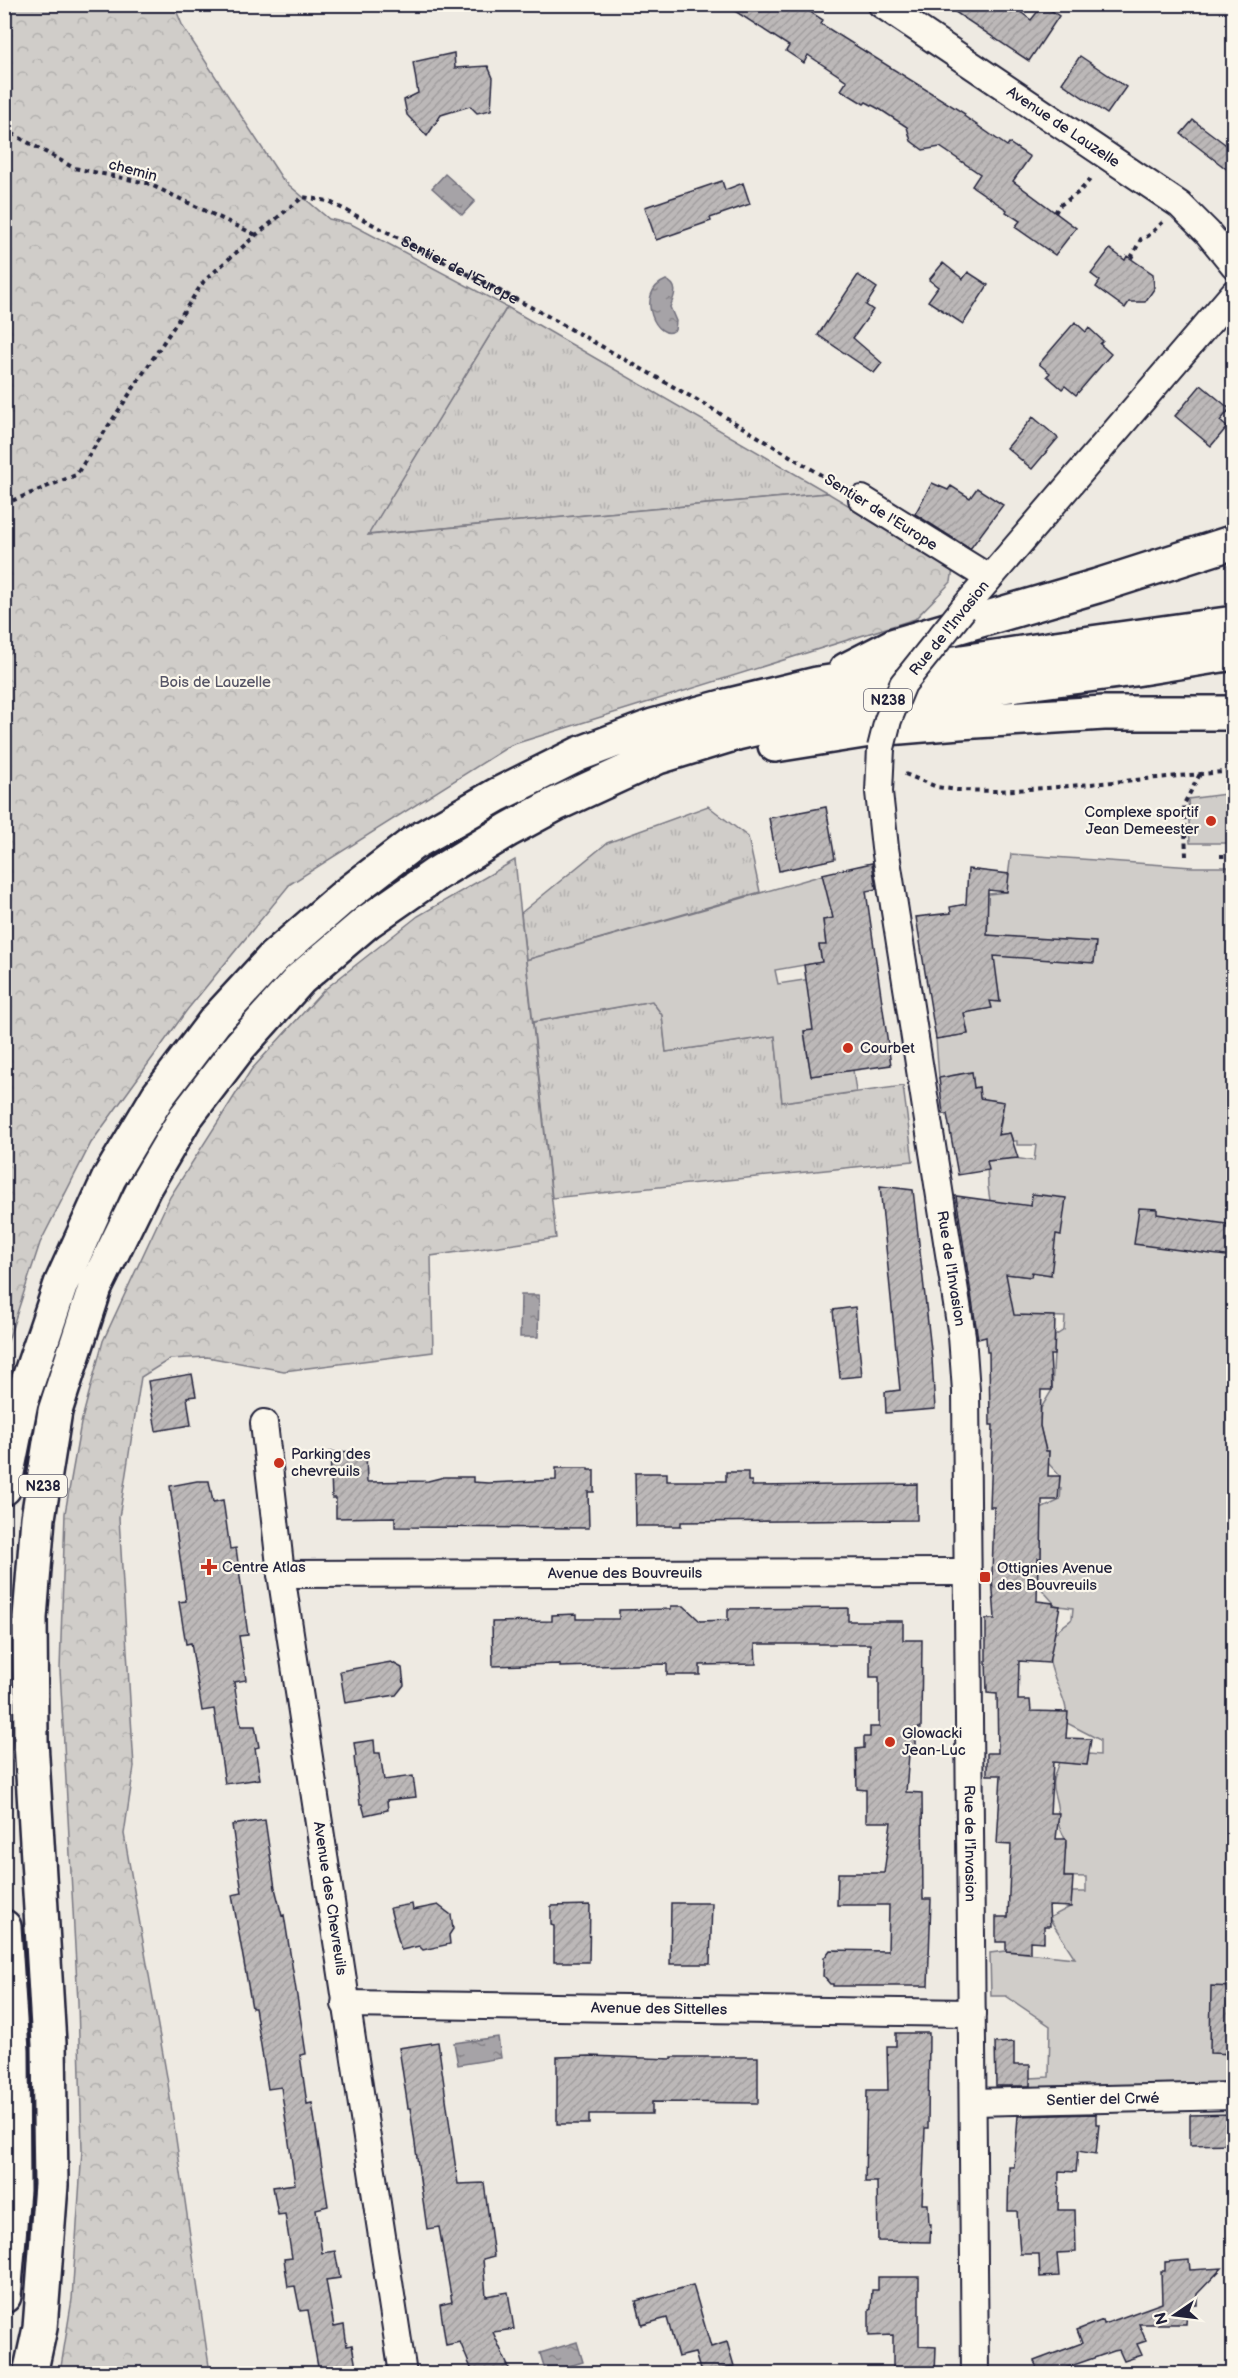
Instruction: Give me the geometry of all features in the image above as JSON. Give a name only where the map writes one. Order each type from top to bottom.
[{"type":"highway","points":[[817,684],[895,645],[1097,586],[1233,542]]},
{"type":"highway","name":"N238","points":[[4,1488],[21,1402],[61,1284],[109,1178],[158,1096],[215,1021],[274,957],[342,898],[412,844],[507,790],[579,754],[653,726],[726,705],[817,684],[1233,623]]},
{"type":"highway","name":"N238","points":[[30,2373],[40,2328],[51,2185],[49,2044],[31,1741],[30,1618],[38,1518],[55,1411],[94,1288],[144,1188],[186,1118],[240,1046],[300,979],[367,922],[436,874],[556,804],[658,757],[737,733],[861,704],[1135,669],[1233,653]]},
{"type":"highway","points":[[556,804],[692,763],[790,742],[876,729],[1104,713],[1233,713]]},
{"type":"highway","points":[[4,1927],[12,2051],[13,2178],[4,2296]]},
{"type":"street","name":"Avenue de Lauzelle","points":[[881,4],[1180,205],[1233,265]]},
{"type":"street","name":"Rue de l'Invasion","points":[[975,2373],[966,1391],[962,1336],[885,848],[879,792],[880,757],[888,720],[903,684],[988,578],[1233,293]]},
{"type":"street","name":"Sentier de l'Europe","points":[[861,499],[988,578]]},
{"type":"street","name":"Avenue des Chevreuils","points":[[264,1423],[281,1574],[403,2373]]},
{"type":"street","name":"Avenue des Bouvreuils","points":[[281,1574],[968,1572]]},
{"type":"street","name":"Avenue des Sittelles","points":[[345,2004],[972,2013]]},
{"type":"street","name":"Sentier del Crwé","points":[[973,2102],[1233,2096]]},
{"type":"path","name":"chemin","points":[[4,129],[74,168],[147,183],[256,235]]},
{"type":"path","points":[[1055,213],[1059,206],[1078,192],[1098,170]]},
{"type":"path","name":"Sentier de l'Europe","points":[[4,504],[76,475],[204,281],[303,197],[328,201],[544,314],[704,404],[861,499]]},
{"type":"path","points":[[1131,258],[1141,239],[1148,236],[1166,219]]},
{"type":"path","points":[[880,757],[937,787],[957,790],[1047,788],[1233,771]]},
{"type":"path","points":[[1186,856],[1184,804],[1200,774]]},
{"type":"path","points":[[1220,856],[1233,856]]},
{"type":"green space","name":"Bois de Lauzelle","points":[[5,5],[174,5],[183,27],[283,180],[329,219],[351,224],[507,307],[368,535],[828,493],[953,568],[951,582],[915,619],[511,745],[290,884],[187,1010],[91,1143],[40,1243],[5,1350]]},
{"type":"green space","points":[[507,307],[828,493],[367,535]]},
{"type":"green space","name":"Complexe sportif Jean Demeester","points":[[1233,793],[1233,843],[1190,843],[1188,799]]},
{"type":"green space","points":[[708,806],[748,837],[760,892],[526,960],[521,913],[607,843]]},
{"type":"green space","points":[[1011,854],[1192,867],[1228,867],[1234,898],[1233,2085],[1030,2089],[1030,2078],[1049,2077],[1050,2026],[1006,1996],[991,1996],[990,1953],[1006,1951],[1075,1958],[1049,1918],[1070,1907],[1072,1892],[1086,1892],[1086,1877],[1048,1876],[1051,1848],[1066,1849],[1058,1821],[1053,1784],[1059,1762],[1087,1765],[1089,1754],[1100,1755],[1100,1740],[1067,1723],[1064,1701],[1052,1670],[1050,1648],[1054,1635],[1072,1619],[1073,1608],[1053,1605],[1053,1602],[1037,1584],[1038,1558],[1041,1557],[1039,1510],[1060,1500],[1061,1488],[1059,1487],[1060,1476],[1048,1463],[1049,1451],[1046,1451],[1040,1426],[1041,1408],[1052,1390],[1055,1336],[1064,1330],[1065,1317],[1006,1315],[1006,1274],[1030,1277],[1032,1272],[1051,1275],[994,1227],[988,1187],[987,1161],[1014,1158],[1034,1161],[1036,1145],[1017,1145],[1017,1141],[1013,1141],[1010,1133],[999,1135],[1004,1102],[992,1100],[980,1104],[979,1087],[974,1088],[972,1072],[939,1078],[936,1039],[968,1034],[964,1013],[991,1008],[990,1001],[1000,1002],[990,935],[987,935],[988,921],[971,896],[1006,892]]},
{"type":"green space","points":[[515,860],[556,1238],[431,1256],[433,1352],[284,1371],[207,1357],[170,1359],[141,1377],[119,1518],[134,1767],[124,1834],[167,2077],[210,2373],[60,2373],[72,2299],[82,2150],[78,2002],[60,1670],[65,1513],[81,1423],[103,1341],[170,1197],[251,1070],[324,990],[418,916]]},
{"type":"green space","points":[[823,875],[838,918],[823,920],[826,945],[819,946],[822,962],[775,970],[778,984],[818,978],[813,1030],[804,1032],[811,1076],[853,1070],[856,1092],[782,1102],[775,1036],[666,1052],[662,1015],[652,1001],[533,1022],[526,960]]},
{"type":"green space","points":[[652,1001],[662,1015],[666,1052],[775,1036],[782,1102],[903,1086],[913,1161],[552,1198],[533,1022]]},
{"type":"water","points":[[445,174],[475,201],[462,215],[432,188]]},
{"type":"water","points":[[666,280],[673,285],[675,292],[670,307],[676,321],[675,330],[668,332],[656,324],[650,305],[651,295],[656,286]]},
{"type":"water","points":[[521,1295],[539,1295],[538,1337],[520,1337]]},
{"type":"water","points":[[498,2037],[501,2058],[458,2065],[454,2043]]},
{"type":"water","points":[[577,2342],[583,2362],[546,2373],[540,2353]]},
{"type":"building","points":[[724,4],[798,4],[823,20],[821,24],[965,114],[964,116],[1007,146],[1009,143],[1030,157],[1013,181],[1076,228],[1055,255],[1015,227],[1020,221],[972,186],[980,174],[940,147],[923,150],[911,141],[907,127],[881,110],[866,102],[864,104],[841,90],[847,81],[808,55],[804,63],[786,51],[789,46]]},
{"type":"building","points":[[943,4],[1010,4],[1031,20],[1043,5],[1059,16],[1029,61]]},
{"type":"building","points":[[454,53],[455,68],[488,66],[493,78],[491,110],[477,113],[470,106],[441,115],[427,136],[407,115],[404,100],[418,93],[413,62]]},
{"type":"building","points":[[1080,56],[1126,87],[1107,114],[1062,83]]},
{"type":"building","points":[[1193,120],[1233,150],[1233,174],[1181,134]]},
{"type":"building","points":[[722,181],[725,190],[743,183],[750,204],[710,218],[711,221],[656,240],[645,207]]},
{"type":"building","points":[[1110,249],[1125,260],[1127,256],[1153,274],[1154,289],[1145,302],[1129,302],[1125,308],[1096,287],[1100,281],[1091,274]]},
{"type":"building","points":[[943,263],[963,279],[968,272],[988,285],[963,324],[928,301],[938,287],[929,280]]},
{"type":"building","points":[[858,275],[877,288],[866,305],[873,310],[853,338],[882,363],[874,373],[818,335]]},
{"type":"building","points":[[1075,322],[1086,332],[1089,328],[1103,341],[1100,344],[1111,354],[1076,395],[1065,386],[1062,389],[1047,376],[1050,373],[1039,364]]},
{"type":"building","points":[[1201,385],[1230,409],[1220,421],[1227,427],[1211,446],[1175,416]]},
{"type":"building","points":[[1033,417],[1058,438],[1032,469],[1007,448]]},
{"type":"building","points":[[932,483],[948,490],[951,486],[970,498],[977,488],[1003,505],[970,549],[915,514]]},
{"type":"building","points":[[826,807],[835,859],[779,871],[769,818]]},
{"type":"building","points":[[872,863],[876,889],[866,891],[891,1065],[811,1076],[804,1031],[813,1030],[804,965],[822,962],[819,945],[826,945],[823,920],[833,918],[822,874]]},
{"type":"building","points":[[968,869],[1009,874],[1007,892],[988,890],[987,935],[1096,942],[1094,963],[994,956],[1000,1002],[990,1001],[992,1008],[964,1013],[968,1034],[936,1039],[916,917],[951,913],[950,907],[966,904]]},
{"type":"building","points":[[972,1072],[974,1088],[979,1087],[980,1098],[1004,1102],[998,1135],[1010,1133],[1018,1158],[987,1161],[989,1170],[958,1175],[947,1114],[943,1114],[939,1078]]},
{"type":"building","points":[[880,1186],[913,1190],[932,1359],[935,1409],[886,1413],[885,1392],[900,1390]]},
{"type":"building","points":[[1032,1194],[1066,1198],[1061,1235],[1056,1234],[1051,1275],[1032,1272],[1031,1277],[1006,1274],[1014,1315],[1055,1316],[1054,1355],[1050,1355],[1052,1390],[1041,1390],[1040,1426],[1046,1451],[1049,1451],[1048,1476],[1060,1476],[1058,1500],[1042,1500],[1041,1558],[1038,1558],[1037,1601],[1060,1606],[1049,1663],[1019,1661],[1018,1700],[1030,1700],[1031,1711],[1068,1712],[1066,1738],[1091,1739],[1087,1765],[1053,1762],[1050,1813],[1059,1813],[1056,1839],[1066,1839],[1064,1877],[1073,1877],[1071,1907],[1049,1906],[1050,1926],[1044,1926],[1044,1942],[1030,1941],[1030,1953],[1006,1951],[1006,1942],[996,1942],[996,1917],[1008,1917],[1011,1845],[997,1844],[1001,1775],[987,1775],[987,1753],[998,1753],[997,1694],[987,1693],[986,1660],[986,1619],[995,1619],[992,1577],[994,1507],[990,1507],[993,1425],[990,1425],[989,1352],[987,1352],[986,1337],[978,1339],[956,1196],[1031,1206]]},
{"type":"building","points":[[1139,1208],[1157,1209],[1157,1214],[1233,1225],[1233,1257],[1134,1244]]},
{"type":"building","points":[[855,1307],[862,1376],[840,1378],[833,1310]]},
{"type":"building","points":[[192,1374],[196,1396],[187,1397],[191,1425],[156,1431],[148,1381]]},
{"type":"building","points":[[366,1451],[367,1482],[428,1481],[444,1477],[473,1477],[473,1482],[488,1483],[556,1480],[556,1468],[594,1470],[594,1492],[588,1492],[589,1528],[395,1527],[395,1517],[336,1518],[336,1498],[332,1498],[330,1452]]},
{"type":"building","points":[[726,1472],[748,1472],[748,1481],[752,1481],[752,1486],[917,1484],[917,1520],[681,1522],[681,1526],[636,1526],[635,1473],[667,1473],[667,1481],[726,1481]]},
{"type":"building","points":[[209,1481],[213,1502],[223,1500],[230,1549],[236,1548],[248,1635],[239,1636],[246,1680],[234,1682],[241,1726],[255,1726],[259,1747],[255,1748],[260,1779],[225,1784],[214,1709],[202,1711],[191,1643],[186,1644],[179,1602],[186,1601],[170,1486]]},
{"type":"building","points":[[671,1606],[684,1606],[700,1621],[728,1620],[728,1609],[848,1608],[848,1621],[903,1621],[903,1640],[922,1640],[921,1728],[915,1728],[915,1746],[909,1754],[906,1792],[922,1793],[923,1899],[931,1899],[928,1986],[833,1986],[823,1976],[824,1958],[830,1950],[888,1951],[889,1905],[837,1905],[838,1873],[884,1873],[891,1822],[866,1822],[866,1790],[857,1789],[856,1749],[864,1748],[864,1737],[870,1737],[870,1727],[879,1727],[879,1677],[870,1677],[870,1644],[755,1644],[756,1664],[700,1665],[700,1675],[667,1675],[667,1664],[493,1666],[492,1622],[552,1621],[552,1615],[576,1614],[576,1619],[619,1619],[619,1610],[671,1609]]},
{"type":"building","points":[[391,1662],[402,1668],[404,1685],[396,1695],[345,1703],[340,1671]]},
{"type":"building","points":[[374,1740],[375,1753],[380,1753],[384,1780],[413,1776],[416,1797],[387,1800],[388,1810],[365,1815],[362,1804],[360,1804],[354,1743]]},
{"type":"building","points":[[265,1820],[275,1888],[282,1916],[284,1915],[306,2054],[300,2055],[307,2104],[312,2103],[328,2206],[316,2209],[322,2253],[335,2251],[340,2278],[326,2280],[334,2327],[344,2325],[347,2346],[352,2345],[357,2373],[319,2373],[308,2310],[300,2311],[295,2286],[288,2287],[284,2259],[292,2258],[285,2214],[278,2215],[273,2187],[295,2184],[281,2087],[268,2089],[255,2008],[252,2008],[232,1895],[242,1893],[232,1825]]},
{"type":"building","points":[[671,1903],[712,1903],[710,1964],[670,1964]]},
{"type":"building","points":[[412,1904],[413,1910],[438,1905],[451,1915],[453,1929],[449,1935],[450,1944],[423,1950],[419,1946],[401,1950],[390,1908]]},
{"type":"building","points":[[590,1905],[589,1962],[554,1962],[554,1926],[551,1925],[551,1906]]},
{"type":"building","points":[[1211,1986],[1233,1987],[1233,2054],[1210,2053]]},
{"type":"building","points":[[896,2033],[929,2033],[928,2128],[925,2128],[922,2204],[928,2204],[929,2224],[931,2224],[930,2242],[878,2241],[877,2182],[865,2182],[867,2090],[888,2090],[887,2046],[896,2046]]},
{"type":"building","points":[[438,2042],[458,2184],[484,2183],[494,2256],[483,2259],[486,2296],[508,2292],[514,2329],[493,2332],[511,2373],[473,2373],[460,2342],[446,2345],[440,2305],[452,2302],[439,2227],[427,2229],[399,2048]]},
{"type":"building","points":[[1014,2042],[1014,2065],[1030,2065],[1030,2086],[996,2086],[995,2043]]},
{"type":"building","points":[[557,2057],[672,2059],[672,2057],[758,2057],[758,2103],[652,2102],[652,2114],[589,2114],[589,2124],[557,2124]]},
{"type":"building","points":[[1096,2114],[1096,2124],[1099,2124],[1096,2154],[1078,2151],[1076,2172],[1059,2171],[1058,2210],[1075,2210],[1076,2252],[1057,2253],[1059,2276],[1040,2277],[1039,2254],[1020,2254],[1017,2211],[1008,2211],[1009,2167],[1014,2167],[1018,2116]]},
{"type":"building","points":[[1233,2114],[1233,2144],[1190,2145],[1190,2115]]},
{"type":"building","points":[[1189,2260],[1190,2270],[1222,2268],[1197,2294],[1197,2305],[1190,2305],[1191,2309],[1187,2308],[1186,2324],[1139,2324],[1146,2341],[1137,2344],[1142,2355],[1124,2361],[1119,2350],[1051,2373],[1039,2373],[1034,2361],[1082,2343],[1077,2330],[1103,2320],[1104,2324],[1162,2303],[1161,2271],[1165,2271],[1165,2262]]},
{"type":"building","points":[[878,2277],[919,2277],[919,2346],[936,2347],[935,2373],[893,2373],[893,2335],[869,2336],[869,2309],[871,2308],[872,2290],[878,2290]]},
{"type":"building","points":[[693,2285],[711,2347],[727,2342],[734,2366],[701,2373],[695,2353],[678,2357],[667,2318],[642,2325],[636,2301]]},
{"type":"place","name":"Complexe sportif Jean Demeester","points":[[1211,821]]},
{"type":"place","name":"Courbet","points":[[848,1048]]},
{"type":"place","name":"Parking des chevreuils","points":[[279,1463]]},
{"type":"place","name":"Centre Atlas","points":[[209,1567]]},
{"type":"place","name":"Ottignies Avenue des Bouvreuils","points":[[985,1577]]},
{"type":"place","name":"Glowacki Jean-Luc","points":[[890,1742]]}]
